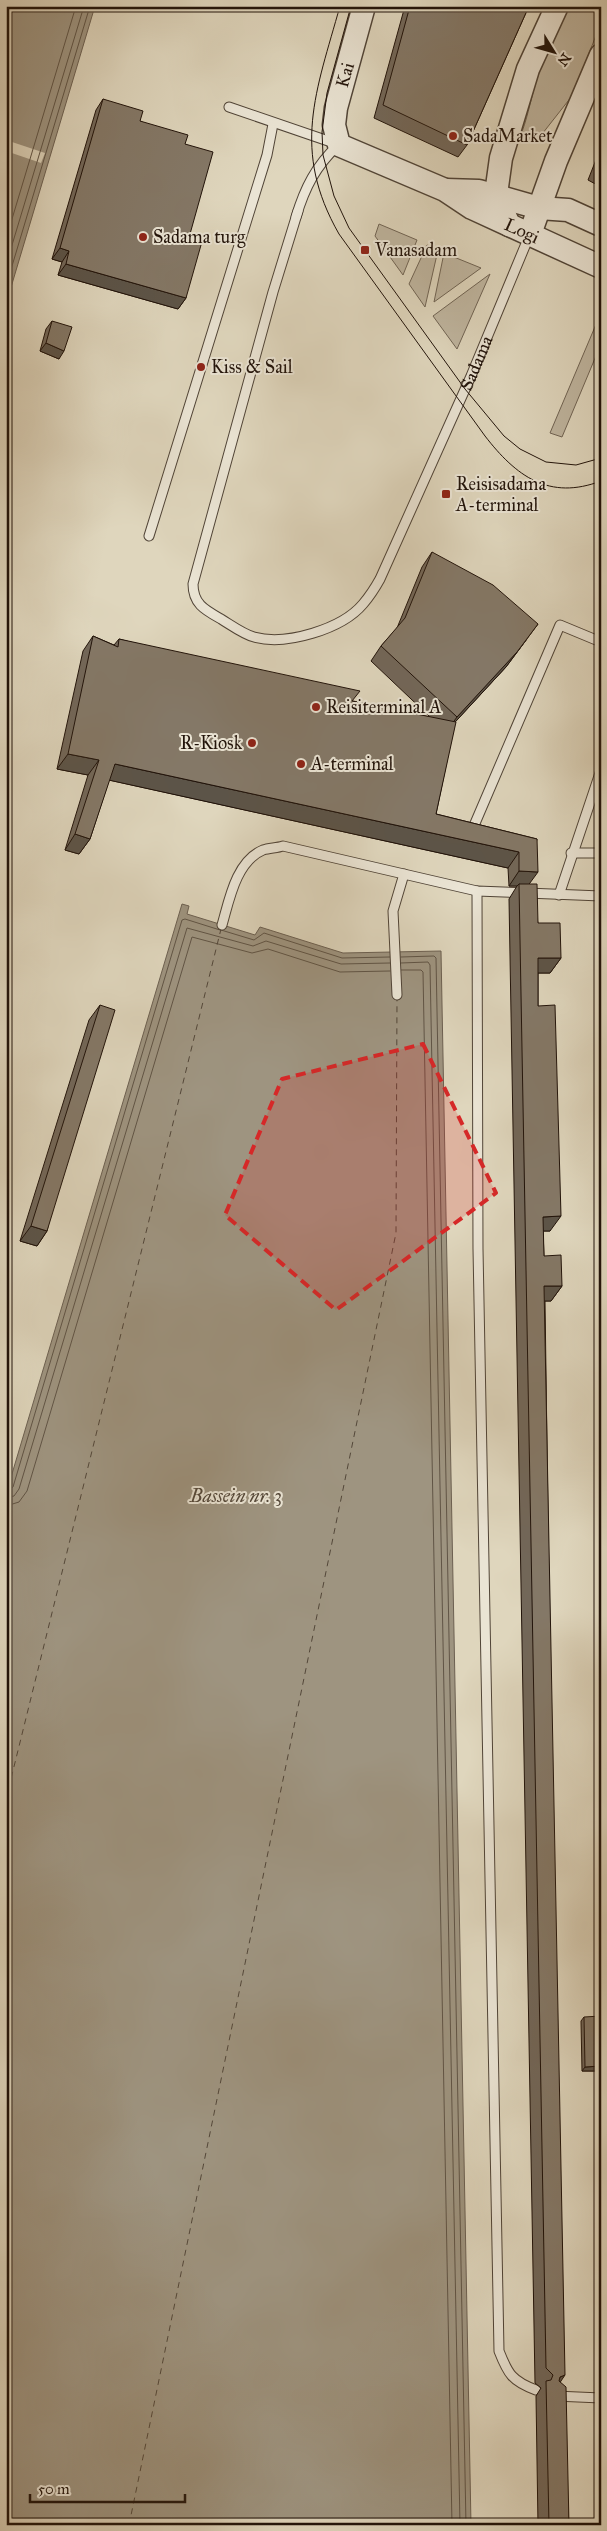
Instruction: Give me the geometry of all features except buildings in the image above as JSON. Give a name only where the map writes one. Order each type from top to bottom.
[{"type":"street","name":"Kai","points":[[339,145],[334,125],[336,108],[364,6]]},
{"type":"street","points":[[509,225],[496,194],[501,158],[528,69],[557,6]]},
{"type":"street","name":"Sadama","points":[[530,234],[553,170],[601,55]]},
{"type":"street","name":"Logi","points":[[339,145],[348,151],[445,190],[472,208],[601,267]]},
{"type":"street","points":[[553,170],[556,187],[568,210]]},
{"type":"street","name":"Logi","points":[[445,190],[496,194],[539,208],[568,210],[601,225]]},
{"type":"lane","points":[[210,519],[304,190],[314,172],[339,145],[273,124],[228,107]]},
{"type":"lane","points":[[149,536],[267,154],[273,124]]},
{"type":"lane","name":"Sadama","points":[[298,211],[272,292],[193,584],[193,594],[199,606],[253,637],[274,641],[306,635],[341,622],[362,605],[380,579],[471,376],[530,234]]},
{"type":"lane","points":[[472,828],[560,625],[601,642]]},
{"type":"lane","points":[[559,895],[571,854],[601,769]]},
{"type":"lane","points":[[222,925],[234,885],[245,865],[262,851],[283,846],[477,891],[601,896]]},
{"type":"lane","points":[[571,854],[601,853]]},
{"type":"lane","points":[[397,996],[393,911],[404,874]]},
{"type":"lane","points":[[477,891],[479,1269],[499,2351],[508,2372],[520,2384],[536,2390]]},
{"type":"lane","points":[[555,2396],[601,2398]]},
{"type":"highlighted area","points":[[423,1044],[496,1193],[336,1310],[225,1215],[282,1079]]},
{"type":"shaded area","points":[[568,6],[601,6],[601,23],[572,96],[535,143],[520,137],[538,75]]},
{"type":"shaded area","points":[[379,224],[417,240],[403,275],[375,236]]},
{"type":"shaded area","points":[[427,245],[438,250],[425,307],[409,284]]},
{"type":"shaded area","points":[[444,253],[481,268],[434,302]]},
{"type":"shaded area","points":[[490,274],[457,349],[433,316]]},
{"type":"shaded area","points":[[601,319],[601,344],[562,437],[550,433],[597,322]]},
{"type":"water","points":[[6,6],[95,6],[6,304]]},
{"type":"water","name":"Bassein nr. 3","points":[[182,904],[189,906],[187,914],[255,935],[260,927],[343,953],[441,951],[471,2525],[6,2525],[6,1494]]},
{"type":"pier","points":[[6,140],[45,153],[41,163],[6,151]]},
{"type":"ferry route","points":[[6,1799],[221,929]]},
{"type":"ferry route","points":[[129,2525],[396,1233],[397,999]]},
{"type":"tram line","points":[[340,6],[316,94],[312,148],[316,175],[324,204],[339,234],[485,436],[509,463],[535,481],[550,486],[565,488],[601,481]]},
{"type":"tram line","points":[[351,6],[327,93],[322,132],[323,155],[334,196],[349,228],[465,389],[504,436],[520,449],[546,462],[576,465],[601,458]]},
{"type":"place","name":"SadaMarket","points":[[453,136]]},
{"type":"place","name":"Sadama turg","points":[[143,237]]},
{"type":"place","name":"Vanasadam","points":[[365,250]]},
{"type":"place","name":"Kiss & Sail","points":[[201,367]]},
{"type":"place","name":"Reisisadama A-terminal","points":[[446,494]]},
{"type":"place","name":"Reisiterminal A","points":[[316,707]]},
{"type":"place","name":"R-Kiosk","points":[[252,743]]},
{"type":"place","name":"A-terminal","points":[[301,764]]}]
